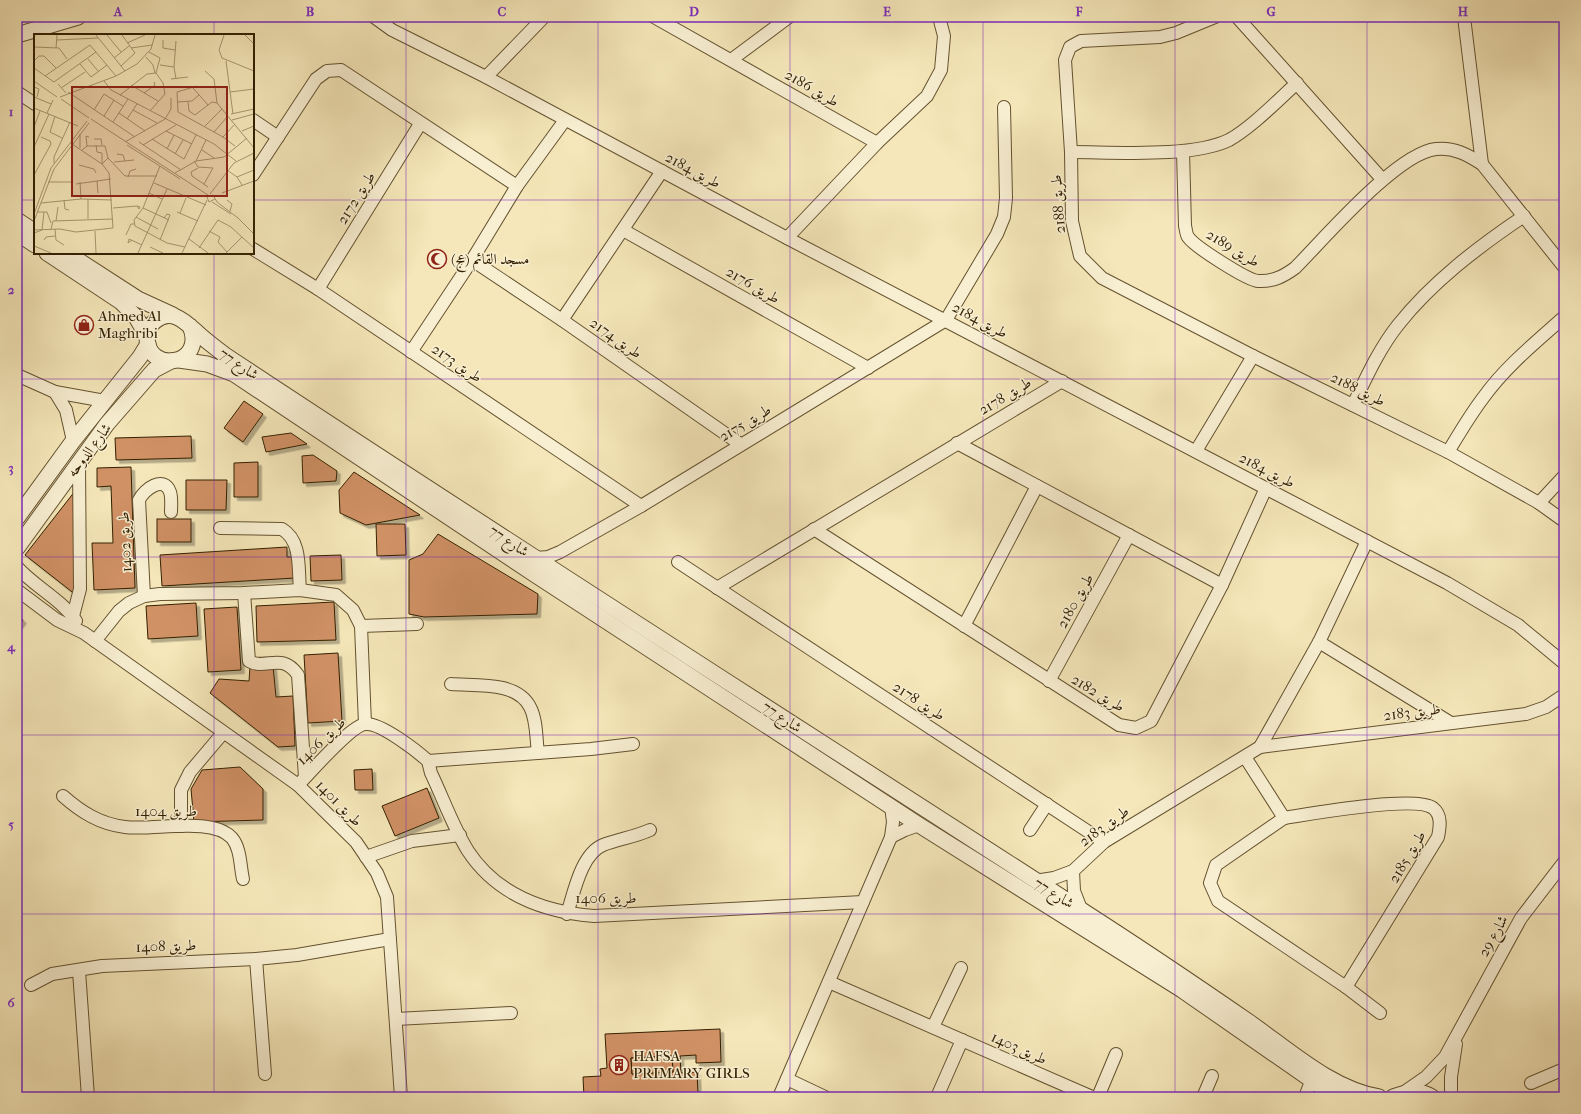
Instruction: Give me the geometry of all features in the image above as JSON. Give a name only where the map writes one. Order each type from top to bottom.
[{"type":"street","name":"طريق 2184","points":[[374,17],[392,30],[486,77],[787,238],[1447,583],[1518,625],[1564,663]]},
{"type":"street","points":[[486,77],[544,17]]},
{"type":"street","name":"طريق 2186","points":[[654,17],[877,143]]},
{"type":"street","points":[[732,60],[789,17]]},
{"type":"street","points":[[787,238],[877,143],[927,96],[941,70],[944,36],[939,17]]},
{"type":"street","name":"طريق 2188","points":[[1216,17],[1165,36],[1081,41],[1070,47],[1065,60],[1072,152],[1072,221],[1080,256],[1102,278],[1253,356],[1448,452],[1539,503],[1564,521]]},
{"type":"street","points":[[1237,17],[1382,179]]},
{"type":"street","points":[[1464,17],[1482,164]]},
{"type":"street","points":[[17,35],[73,18]]},
{"type":"street","points":[[254,173],[316,79],[326,71],[341,70],[420,124],[517,186]]},
{"type":"street","points":[[1072,152],[1183,151],[1219,144],[1241,132],[1297,83]]},
{"type":"street","points":[[17,92],[34,103]]},
{"type":"street","points":[[946,320],[997,234],[1004,217],[1006,198],[1004,107]]},
{"type":"street","points":[[412,352],[472,260],[517,186],[565,120]]},
{"type":"street","points":[[254,121],[278,137]]},
{"type":"street","name":"طريق 2172","points":[[318,289],[420,124]]},
{"type":"street","name":"طريق 2189","points":[[1183,151],[1185,226],[1188,237],[1196,245],[1246,276],[1256,280],[1269,280],[1276,278],[1295,268],[1382,179],[1422,152],[1436,149],[1452,149],[1466,154],[1482,164],[1564,267]]},
{"type":"street","points":[[562,320],[662,171]]},
{"type":"street","points":[[1353,404],[1384,345],[1410,311],[1458,265],[1492,237],[1524,216]]},
{"type":"street","points":[[17,220],[34,231]]},
{"type":"street","name":"طريق 2176","points":[[623,230],[868,368]]},
{"type":"street","points":[[17,233],[34,244]]},
{"type":"street","name":"طريق 2173","points":[[254,250],[318,289],[641,506]]},
{"type":"street","points":[[49,254],[121,302],[136,317],[156,356],[175,361],[189,352],[192,346],[193,332],[190,326],[180,317],[138,299],[69,254]]},
{"type":"street","name":"طريق 2174","points":[[472,260],[562,320],[740,444]]},
{"type":"street","points":[[147,340],[149,329],[159,318],[173,315]]},
{"type":"street","points":[[1448,452],[1483,397],[1497,380],[1523,354],[1564,318]]},
{"type":"street","name":"طريق 2175","points":[[536,558],[548,557],[560,552],[641,506],[740,444],[946,320]]},
{"type":"street","name":"شارع 77","points":[[190,326],[225,356],[559,574],[1035,881],[1081,909],[1187,980],[1331,1080],[1359,1092],[1379,1097]]},
{"type":"street","name":"شارع الدوحه","points":[[17,518],[74,441],[140,357],[147,340]]},
{"type":"street","points":[[1196,451],[1253,356]]},
{"type":"street","name":"شارع الدوحه","points":[[17,548],[107,424],[154,370],[175,361]]},
{"type":"street","name":"شارع 77","points":[[175,361],[207,364],[234,374],[537,576],[919,825],[1182,990],[1336,1097]]},
{"type":"street","points":[[17,375],[55,392],[105,401]]},
{"type":"street","name":"طريق 2178","points":[[717,588],[814,528],[1062,381]]},
{"type":"street","points":[[55,392],[66,410],[74,441]]},
{"type":"street","points":[[957,443],[1222,585]]},
{"type":"street","points":[[73,616],[80,589],[79,463]]},
{"type":"street","points":[[1539,503],[1564,476]]},
{"type":"street","name":"طريق 1402","points":[[144,596],[139,500],[142,492],[149,487],[159,484],[165,487],[170,492],[171,512]]},
{"type":"street","points":[[964,626],[1037,486]]},
{"type":"street","name":"طريق 2182","points":[[814,528],[1049,682],[1119,725],[1136,728],[1152,721],[1222,585],[1266,488]]},
{"type":"street","points":[[220,528],[282,528],[288,532],[296,546],[300,590]]},
{"type":"street","name":"طريق 2180","points":[[1049,682],[1129,535]]},
{"type":"street","name":"طريق 2183","points":[[1260,748],[1319,642],[1367,541]]},
{"type":"street","points":[[559,574],[558,563],[560,552]]},
{"type":"street","name":"طريق 2178","points":[[678,562],[1104,842]]},
{"type":"street","name":"طريق 1401","points":[[17,567],[31,581],[68,610],[84,633]]},
{"type":"street","name":"طريق 1401","points":[[17,590],[57,620],[84,633],[223,733],[302,781],[356,842],[377,873],[387,897],[400,1097]]},
{"type":"street","points":[[95,641],[119,612],[129,603],[144,596],[160,594],[244,593],[300,590],[336,595],[353,610],[361,626],[365,724]]},
{"type":"street","points":[[244,593],[249,661],[254,664],[276,661],[290,667],[298,676],[302,781]]},
{"type":"street","points":[[361,626],[417,624]]},
{"type":"street","points":[[1319,642],[1452,723]]},
{"type":"street","points":[[451,684],[507,689],[521,696],[531,708],[538,753]]},
{"type":"street","name":"طريق 2183","points":[[1035,881],[1054,878],[1073,871],[1104,842],[1187,790],[1260,748],[1452,723],[1490,720],[1526,714],[1546,707],[1564,695]]},
{"type":"street","name":"طريق 1406","points":[[302,781],[353,729],[365,724],[379,727],[428,761],[431,773],[460,835],[468,850],[485,873],[508,890],[534,905],[566,914],[594,916],[863,902]]},
{"type":"street","points":[[181,826],[181,790],[190,772],[223,733]]},
{"type":"street","points":[[428,761],[633,744]]},
{"type":"street","points":[[1245,757],[1284,818]]},
{"type":"street","name":"طريق 1404","points":[[63,796],[76,808],[91,817],[108,824],[125,827],[181,826],[214,828],[227,834],[236,845],[243,879]]},
{"type":"street","points":[[1030,830],[1047,804]]},
{"type":"street","name":"طريق 2185","points":[[1346,986],[1438,837],[1440,820],[1433,808],[1421,804],[1344,809],[1284,818],[1216,865],[1210,883],[1218,901],[1346,986],[1380,1013]]},
{"type":"street","points":[[779,1097],[891,837],[893,822],[891,806]]},
{"type":"street","points":[[891,837],[904,830],[919,825]]},
{"type":"street","points":[[566,914],[585,862],[592,853],[601,846],[650,830]]},
{"type":"street","points":[[366,856],[412,841],[460,835]]},
{"type":"street","name":"شارع 29","points":[[1398,1095],[1420,1081],[1436,1067],[1445,1056],[1460,1033],[1470,1011],[1521,918],[1564,862]]},
{"type":"street","points":[[1073,871],[1074,891],[1081,909]]},
{"type":"street","name":"طريق 1408","points":[[31,985],[52,974],[79,971],[102,966],[139,963],[256,959],[297,955],[390,939]]},
{"type":"street","points":[[256,959],[265,1074]]},
{"type":"street","points":[[933,1027],[961,968]]},
{"type":"street","points":[[79,971],[88,1097]]},
{"type":"street","name":"طريق 1403","points":[[829,982],[1092,1097]]},
{"type":"street","points":[[396,1019],[511,1013]]},
{"type":"street","name":"شارع 29","points":[[1451,1097],[1453,1062],[1460,1033]]},
{"type":"street","points":[[937,1097],[962,1040]]},
{"type":"street","points":[[1098,1097],[1116,1054]]},
{"type":"street","points":[[1531,1083],[1564,1069]]},
{"type":"street","points":[[1203,1097],[1212,1076]]},
{"type":"street","points":[[787,1079],[825,1097]]},
{"type":"street","points":[[1305,1097],[1312,1079]]},
{"type":"street","points":[[1398,1095],[1416,1092],[1432,1097]]},
{"type":"building","points":[[244,401],[263,414],[243,442],[224,428]]},
{"type":"building","points":[[291,433],[307,444],[266,452],[262,437]]},
{"type":"building","points":[[191,436],[192,458],[116,460],[115,438]]},
{"type":"building","points":[[313,455],[337,471],[336,481],[303,483],[302,456]]},
{"type":"building","points":[[258,462],[258,497],[234,497],[234,463]]},
{"type":"building","points":[[131,467],[135,588],[94,590],[92,543],[113,543],[111,486],[97,487],[97,468]]},
{"type":"building","points":[[354,472],[420,515],[366,525],[340,513],[339,490]]},
{"type":"building","points":[[186,480],[227,480],[226,510],[186,510]]},
{"type":"building","points":[[79,486],[76,595],[25,555]]},
{"type":"building","points":[[157,519],[191,519],[191,542],[157,542]]},
{"type":"building","points":[[376,524],[405,524],[406,555],[377,556]]},
{"type":"building","points":[[438,534],[538,594],[537,614],[424,617],[409,614],[409,560],[423,554]]},
{"type":"building","points":[[287,547],[287,557],[293,557],[295,578],[162,586],[160,555]]},
{"type":"building","points":[[341,555],[342,580],[311,581],[310,556]]},
{"type":"building","points":[[334,602],[336,640],[257,642],[256,606]]},
{"type":"building","points":[[196,603],[198,636],[148,639],[146,606]]},
{"type":"building","points":[[237,607],[241,670],[208,672],[204,609]]},
{"type":"building","points":[[17,614],[23,620],[17,628]]},
{"type":"building","points":[[338,653],[342,721],[308,723],[304,655]]},
{"type":"building","points":[[273,666],[276,697],[293,696],[295,746],[278,747],[210,693],[219,679],[249,681],[250,667]]},
{"type":"building","points":[[240,767],[263,789],[263,820],[194,822],[191,789],[202,770]]},
{"type":"building","points":[[372,769],[373,790],[355,790],[354,770]]},
{"type":"building","points":[[427,788],[439,818],[395,836],[382,806]]},
{"type":"building","name":"HAFSA PRIMARY GIRLS","points":[[720,1029],[721,1062],[696,1063],[696,1055],[680,1056],[681,1073],[697,1072],[698,1094],[683,1095],[683,1097],[584,1097],[583,1077],[601,1076],[600,1069],[607,1068],[605,1034]],"holes":[[[672,1056],[673,1072],[632,1074],[631,1058]]]},
{"type":"building","points":[[672,1056],[673,1072],[632,1074],[631,1058]]},
{"type":"place","name":"مسجد القائم (عج)","points":[[437,259]]},
{"type":"place","name":"Ahmed Al Maghribi","points":[[84,325]]},
{"type":"place","name":"HAFSA PRIMARY GIRLS","points":[[619,1065]]}]
